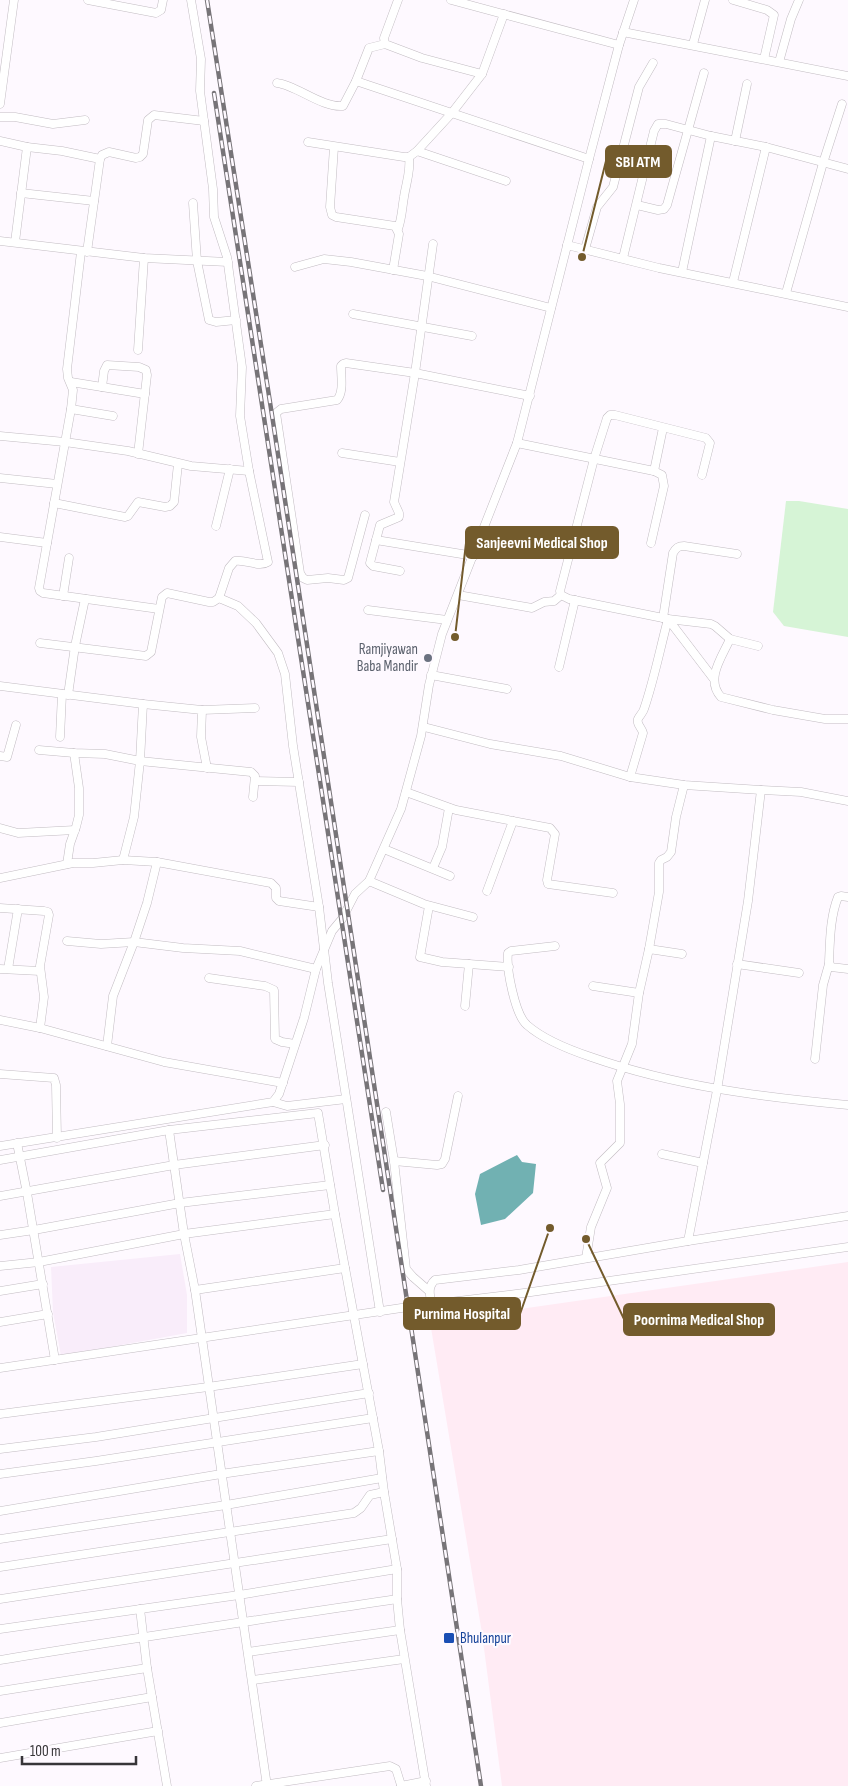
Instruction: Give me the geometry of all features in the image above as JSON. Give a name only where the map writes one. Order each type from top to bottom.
[{"type":"street","points":[[0,104],[14,0]]},
{"type":"street","points":[[88,0],[156,13],[161,10],[163,0]]},
{"type":"street","points":[[40,643],[146,656],[152,648],[162,598],[167,593],[213,602],[219,598],[229,568],[235,561],[262,565],[268,562],[248,471],[240,416],[243,373],[228,262],[215,222],[213,189],[200,91],[201,59],[191,0]]},
{"type":"street","points":[[385,44],[384,38],[398,0]]},
{"type":"street","points":[[451,0],[619,45]]},
{"type":"street","points":[[273,1102],[279,1094],[283,1083],[316,969],[332,931],[342,919],[355,894],[369,881],[401,809],[424,727],[431,676],[442,634],[517,443],[588,159],[619,45],[634,0]]},
{"type":"street","points":[[693,44],[705,0]]},
{"type":"street","points":[[733,0],[767,10],[774,15],[775,19],[764,59]]},
{"type":"street","points":[[779,62],[790,19],[799,0]]},
{"type":"street","points":[[308,142],[409,157],[417,151],[451,114],[482,74],[504,14]]},
{"type":"street","points":[[623,32],[693,44],[848,76]]},
{"type":"street","points":[[277,83],[284,84],[302,94],[340,107],[345,104],[369,48],[385,44],[422,58],[482,74]]},
{"type":"street","points":[[586,249],[597,207],[613,187],[639,87],[653,64]]},
{"type":"street","points":[[636,205],[658,210],[664,209],[667,205],[704,73]]},
{"type":"street","points":[[356,81],[588,159]]},
{"type":"street","points":[[735,141],[747,84]]},
{"type":"street","points":[[786,293],[842,104]]},
{"type":"street","points":[[159,609],[64,596],[43,592],[39,588],[71,409],[73,390],[68,378],[67,369],[100,158],[105,152],[136,158],[140,157],[143,154],[148,120],[154,116],[204,121]]},
{"type":"street","points":[[0,117],[53,124],[85,120]]},
{"type":"street","points":[[623,258],[654,131],[658,124],[666,124],[711,136],[766,147],[848,169]]},
{"type":"street","points":[[682,272],[711,136]]},
{"type":"street","points":[[0,141],[100,158]]},
{"type":"street","points":[[15,242],[27,147]]},
{"type":"street","points":[[334,147],[330,207],[332,215],[391,224],[398,229]]},
{"type":"street","points":[[733,282],[766,147]]},
{"type":"street","points":[[417,151],[506,181]]},
{"type":"street","points":[[393,270],[399,234],[398,229],[402,219],[403,199],[411,166],[409,157]]},
{"type":"street","points":[[21,193],[94,201]]},
{"type":"street","points":[[193,203],[197,261],[209,320],[216,322],[236,320]]},
{"type":"street","points":[[0,241],[144,258],[228,262]]},
{"type":"street","points":[[400,571],[377,567],[370,563],[380,525],[399,517],[394,502],[433,244]]},
{"type":"street","points":[[567,245],[682,272],[848,307]]},
{"type":"street","points":[[138,350],[144,258]]},
{"type":"street","points":[[296,266],[324,259],[393,270],[428,276],[551,308]]},
{"type":"street","points":[[353,314],[472,336]]},
{"type":"street","points":[[365,515],[348,578],[344,580],[328,578],[307,580],[303,578],[300,573],[276,414],[281,409],[339,399],[341,393],[341,366],[343,364],[415,373],[530,396]]},
{"type":"street","points":[[102,387],[104,371],[108,365],[139,367],[146,370],[138,454]]},
{"type":"street","points":[[71,382],[145,394]]},
{"type":"street","points":[[71,409],[113,416]]},
{"type":"street","points":[[561,595],[560,591],[594,459],[607,418],[610,415],[709,440],[710,443],[702,475]]},
{"type":"street","points":[[654,471],[663,428]]},
{"type":"street","points":[[0,436],[65,442],[138,454],[178,464],[248,471]]},
{"type":"street","points":[[517,443],[654,471],[662,475],[664,480],[651,543]]},
{"type":"street","points":[[342,453],[400,462]]},
{"type":"street","points":[[54,503],[125,517],[128,516],[138,502],[165,507],[170,506],[174,502],[178,464]]},
{"type":"street","points":[[216,526],[230,469]]},
{"type":"street","points":[[0,478],[57,484]]},
{"type":"street","points":[[0,537],[47,543]]},
{"type":"street","points":[[376,540],[474,556]]},
{"type":"street","points":[[630,777],[643,733],[638,718],[643,712],[648,697],[666,618],[673,553],[676,548],[684,546],[737,554]]},
{"type":"street","points":[[64,596],[69,558]]},
{"type":"street","points":[[458,594],[532,608],[544,602],[554,601],[561,595]]},
{"type":"street","points":[[561,595],[575,600],[715,626],[730,639],[758,646]]},
{"type":"street","points":[[219,598],[238,606],[256,623],[278,653],[285,674],[293,746],[380,1312]]},
{"type":"street","points":[[60,737],[65,694],[85,599]]},
{"type":"street","points":[[559,667],[575,600]]},
{"type":"street","points":[[368,610],[447,620]]},
{"type":"street","points":[[666,618],[713,678],[717,693],[725,698],[773,710],[826,719],[848,719]]},
{"type":"street","points":[[713,678],[730,639]]},
{"type":"street","points":[[431,676],[507,690]]},
{"type":"street","points":[[0,686],[202,710],[255,708]]},
{"type":"street","points":[[123,860],[134,817],[140,761],[143,704]]},
{"type":"street","points":[[202,710],[201,737],[207,768]]},
{"type":"street","points":[[0,756],[7,757],[16,725]]},
{"type":"street","points":[[424,727],[490,744],[561,756],[630,777],[684,785],[801,792],[848,801]]},
{"type":"street","points":[[39,750],[105,754],[140,761],[251,772],[256,776],[253,797]]},
{"type":"street","points":[[67,864],[70,844],[78,821],[79,788],[74,753]]},
{"type":"street","points":[[255,781],[299,782]]},
{"type":"street","points":[[586,1258],[591,1227],[607,1188],[600,1164],[620,1143],[620,1104],[617,1081],[632,1044],[639,993],[659,892],[660,863],[671,852],[676,816],[684,785]]},
{"type":"street","points":[[688,1241],[748,900],[760,790]]},
{"type":"street","points":[[406,792],[449,808],[550,828],[556,834],[548,884],[613,893]]},
{"type":"street","points":[[433,868],[442,847],[449,808]]},
{"type":"street","points":[[487,891],[513,821]]},
{"type":"street","points":[[0,828],[18,833],[75,830]]},
{"type":"street","points":[[384,849],[450,876]]},
{"type":"street","points":[[0,878],[67,864],[93,864],[123,860],[158,862],[272,883],[276,888],[276,898],[279,901],[319,907]]},
{"type":"street","points":[[107,1046],[113,996],[134,942],[158,862]]},
{"type":"street","points":[[369,881],[429,906],[473,917]]},
{"type":"street","points":[[815,1059],[823,985],[829,964],[836,901],[841,896],[848,897]]},
{"type":"street","points":[[429,906],[420,958],[442,962],[509,967]]},
{"type":"street","points":[[0,908],[48,912],[40,970],[44,997],[40,1028]]},
{"type":"street","points":[[18,909],[4,969],[40,970]]},
{"type":"street","points":[[66,941],[101,944],[134,942],[183,948],[240,951],[316,969]]},
{"type":"street","points":[[556,946],[511,951],[508,956],[509,967],[513,993],[521,1018],[526,1024],[566,1048],[622,1068],[716,1090],[848,1105]]},
{"type":"street","points":[[649,949],[682,954]]},
{"type":"street","points":[[465,1006],[469,964]]},
{"type":"street","points":[[737,964],[799,973]]},
{"type":"street","points":[[829,964],[848,969]]},
{"type":"street","points":[[208,978],[265,986],[274,990],[275,1038],[282,1042],[295,1044]]},
{"type":"street","points":[[593,986],[639,993]]},
{"type":"street","points":[[0,1020],[40,1028],[164,1062],[283,1083]]},
{"type":"street","points":[[0,1074],[54,1078],[56,1084],[57,1138]]},
{"type":"street","points":[[394,1161],[442,1164],[445,1159],[458,1096]]},
{"type":"street","points":[[0,1146],[273,1102],[287,1106],[346,1099]]},
{"type":"street","points":[[386,1112],[394,1161],[406,1269],[429,1291]]},
{"type":"street","points":[[0,1160],[20,1158],[169,1130],[318,1113],[379,1452],[397,1569],[400,1630],[426,1784],[401,1786],[396,1769],[390,1766],[256,1786]]},
{"type":"street","points":[[169,1130],[184,1234],[195,1290],[267,1785]]},
{"type":"street","points":[[17,1143],[28,1193],[55,1360]]},
{"type":"street","points":[[0,1196],[28,1193],[174,1165],[324,1146]]},
{"type":"street","points":[[662,1154],[703,1163]]},
{"type":"street","points":[[0,1235],[180,1202],[330,1184]]},
{"type":"street","points":[[0,1266],[39,1262],[184,1234],[335,1214]]},
{"type":"street","points":[[432,1305],[429,1291],[432,1282],[435,1280],[519,1270],[848,1216]]},
{"type":"street","points":[[0,1368],[354,1315],[848,1247]]},
{"type":"street","points":[[195,1290],[346,1268]]},
{"type":"street","points":[[0,1291],[43,1284]]},
{"type":"street","points":[[0,1322],[48,1314]]},
{"type":"street","points":[[0,1414],[208,1387],[363,1364]]},
{"type":"street","points":[[0,1449],[96,1437],[369,1393]]},
{"type":"street","points":[[0,1474],[373,1418]]},
{"type":"street","points":[[0,1511],[221,1474],[379,1452]]},
{"type":"street","points":[[0,1539],[226,1505],[382,1478]]},
{"type":"street","points":[[0,1567],[354,1513],[361,1508],[370,1496],[384,1492]]},
{"type":"street","points":[[0,1599],[392,1540]]},
{"type":"street","points":[[0,1629],[240,1595],[397,1569]]},
{"type":"street","points":[[0,1660],[143,1636],[244,1623],[397,1599]]},
{"type":"street","points":[[140,1609],[147,1668],[167,1786]]},
{"type":"street","points":[[248,1652],[400,1630]]},
{"type":"street","points":[[253,1680],[404,1658]]},
{"type":"street","points":[[0,1691],[147,1668]]},
{"type":"street","points":[[0,1723],[152,1697]]},
{"type":"street","points":[[0,1758],[158,1731]]},
{"type":"shaded area","points":[[180,1254],[187,1295],[187,1333],[61,1356],[53,1312],[51,1267]]},
{"type":"shaded area","points":[[848,1262],[848,1786],[502,1786],[482,1633],[430,1322]]},
{"type":"green space","points":[[786,501],[799,501],[848,509],[848,637],[784,626],[773,612]]},
{"type":"water","points":[[517,1155],[522,1162],[536,1164],[533,1193],[505,1219],[481,1225],[475,1194],[480,1174]]},
{"type":"railway","points":[[207,0],[481,1786]]},
{"type":"railway","points":[[214,93],[383,1190]]},
{"type":"place","name":"SBI ATM","points":[[582,257]]},
{"type":"place","name":"Sanjeevni Medical Shop","points":[[455,637]]},
{"type":"place","name":"Ramjiyawan Baba Mandir","points":[[428,658]]},
{"type":"place","name":"Purnima Hospital","points":[[550,1228]]},
{"type":"place","name":"Poornima Medical Shop","points":[[586,1239]]},
{"type":"place","name":"Bhulanpur","points":[[449,1638]]}]
